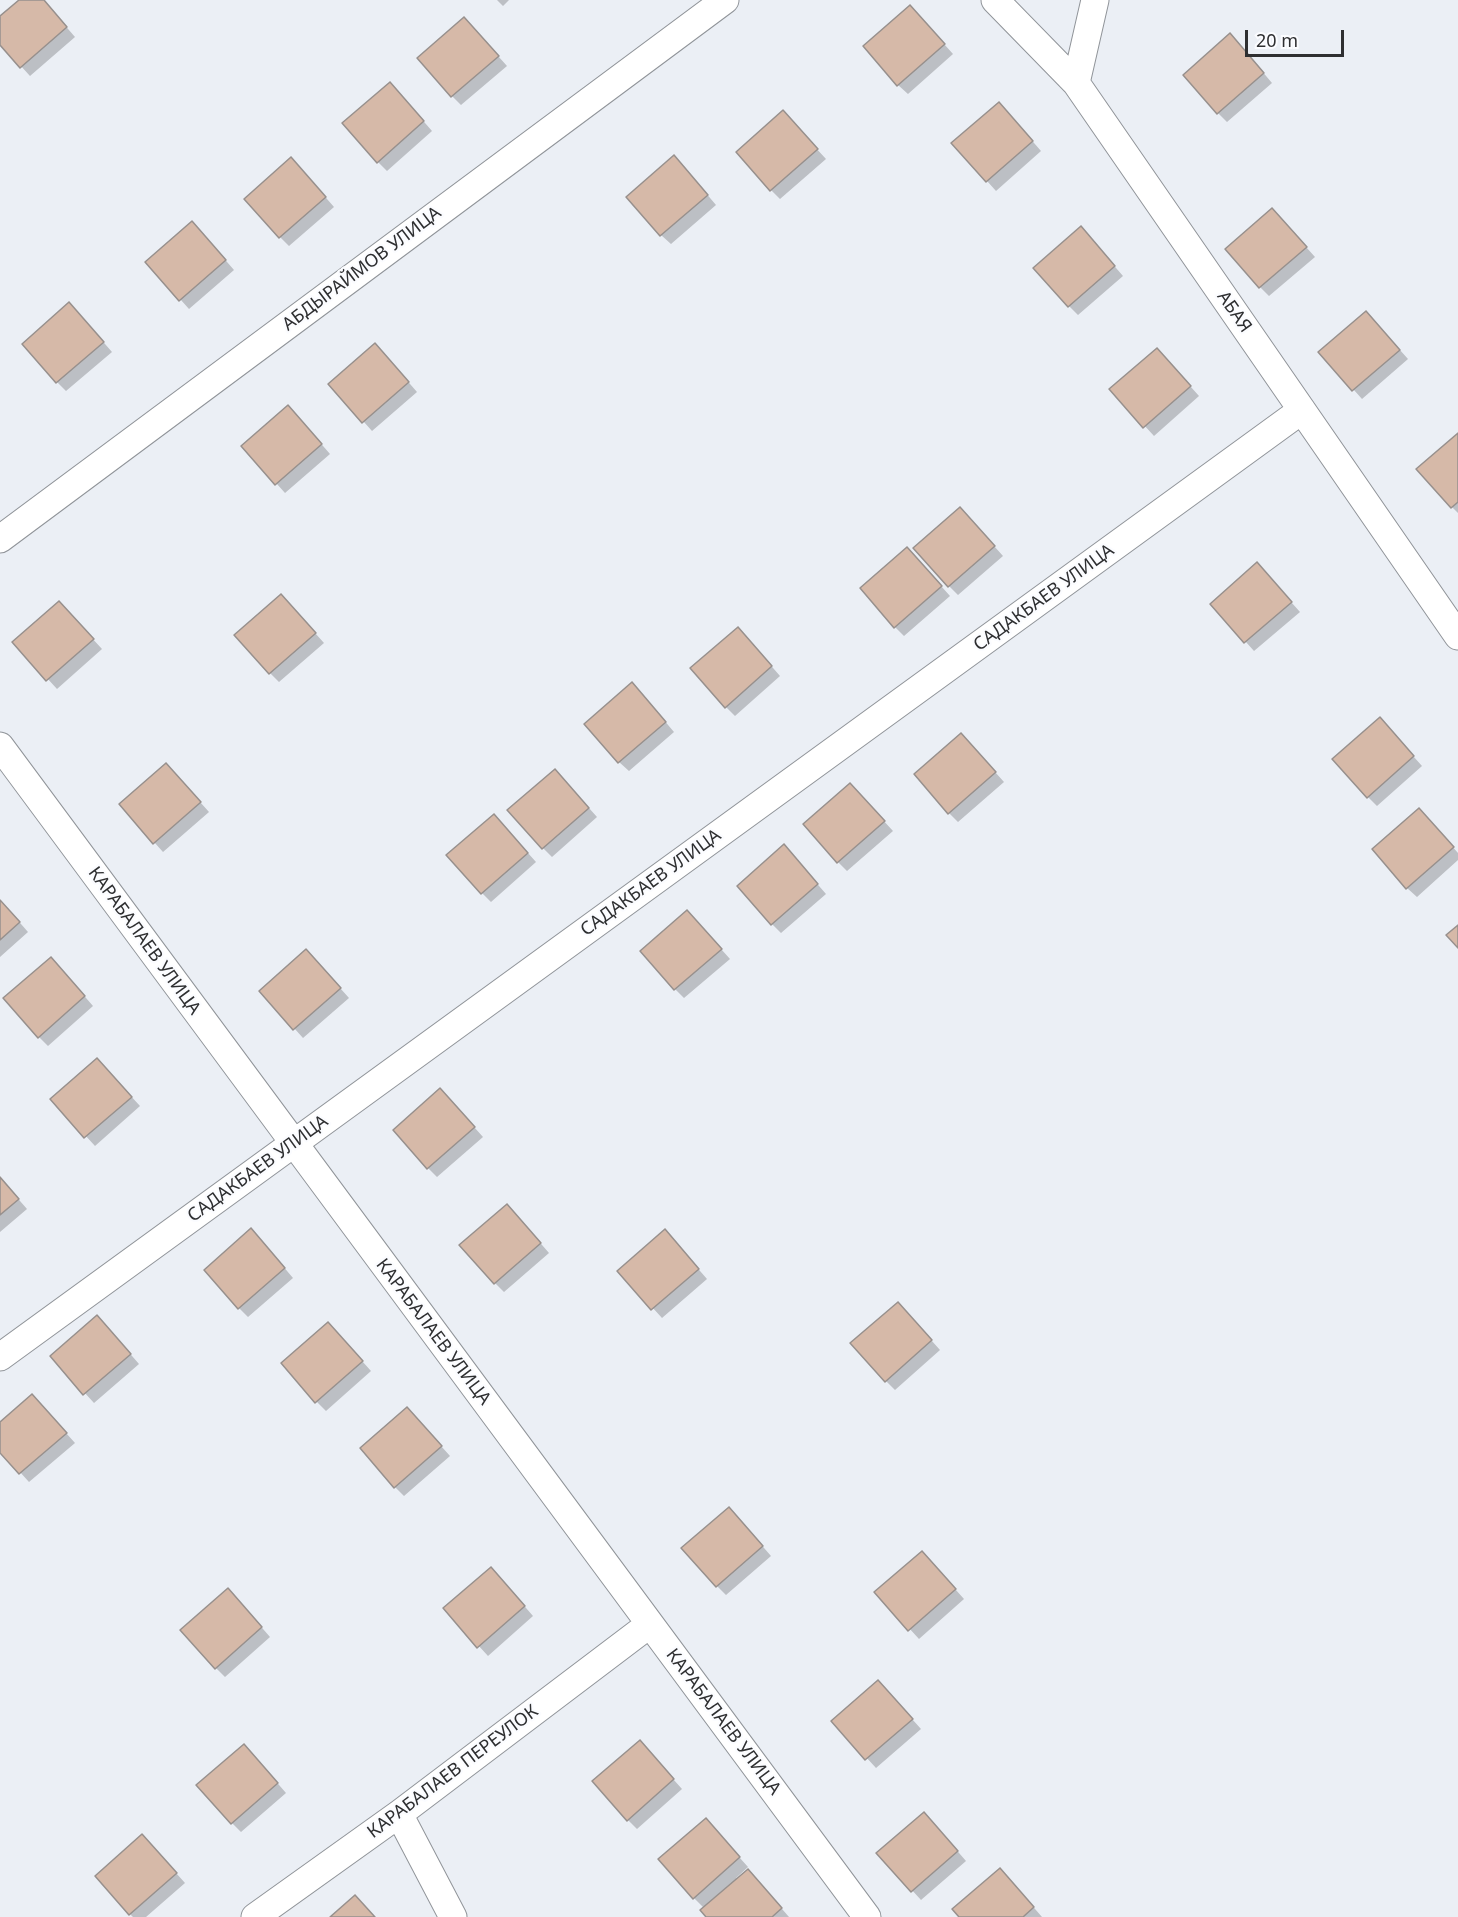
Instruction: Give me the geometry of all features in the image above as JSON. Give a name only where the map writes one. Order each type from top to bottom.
[{"type":"street","name":"АБДЫРАЙМОВ УЛИЦА","points":[[0,538],[725,0]]},
{"type":"street","name":"АБАЯ","points":[[995,0],[1076,83],[1458,636]]},
{"type":"street","points":[[1076,83],[1095,0]]},
{"type":"street","name":"САДАКБАЕВ УЛИЦА","points":[[0,1357],[1302,410]]},
{"type":"street","name":"КАРАБАЛАЕВ УЛИЦА","points":[[0,746],[867,1917]]},
{"type":"street","name":"КАРАБАЛАЕВ ПЕРЕУЛОК","points":[[255,1917],[399,1814],[650,1624]]},
{"type":"street","points":[[399,1814],[453,1917]]},
{"type":"building","points":[[19,0],[44,0],[67,27],[20,68],[0,45],[0,16]]},
{"type":"building","points":[[910,5],[945,44],[897,86],[863,46]]},
{"type":"building","points":[[464,17],[499,56],[451,97],[417,58]]},
{"type":"building","points":[[1230,33],[1264,73],[1217,114],[1183,75]]},
{"type":"building","points":[[390,82],[424,121],[377,163],[342,123]]},
{"type":"building","points":[[999,102],[1033,141],[986,182],[951,143]]},
{"type":"building","points":[[783,110],[818,149],[770,191],[736,152]]},
{"type":"building","points":[[674,155],[708,195],[660,236],[626,197]]},
{"type":"building","points":[[291,157],[326,197],[279,238],[244,199]]},
{"type":"building","points":[[1272,208],[1307,247],[1259,288],[1225,249]]},
{"type":"building","points":[[192,221],[226,260],[179,301],[145,262]]},
{"type":"building","points":[[1081,226],[1115,266],[1068,307],[1033,268]]},
{"type":"building","points":[[69,302],[104,342],[56,383],[22,344]]},
{"type":"building","points":[[1366,311],[1400,350],[1352,391],[1318,352]]},
{"type":"building","points":[[375,343],[409,382],[362,423],[328,384]]},
{"type":"building","points":[[1157,348],[1191,386],[1143,428],[1109,389]]},
{"type":"building","points":[[288,405],[322,444],[275,485],[241,446]]},
{"type":"building","points":[[1458,433],[1458,502],[1451,508],[1416,469]]},
{"type":"building","points":[[960,507],[995,546],[948,587],[913,548]]},
{"type":"building","points":[[907,547],[942,586],[894,628],[860,588]]},
{"type":"building","points":[[1257,562],[1292,602],[1244,643],[1210,604]]},
{"type":"building","points":[[281,594],[316,633],[269,674],[234,635]]},
{"type":"building","points":[[59,601],[94,639],[46,681],[12,642]]},
{"type":"building","points":[[738,627],[772,666],[725,708],[690,668]]},
{"type":"building","points":[[632,682],[666,722],[618,763],[584,724]]},
{"type":"building","points":[[1380,717],[1414,756],[1367,798],[1332,759]]},
{"type":"building","points":[[961,733],[996,772],[948,814],[914,774]]},
{"type":"building","points":[[166,763],[201,802],[153,844],[119,804]]},
{"type":"building","points":[[555,769],[589,808],[542,849],[507,810]]},
{"type":"building","points":[[850,783],[885,821],[837,863],[803,824]]},
{"type":"building","points":[[1419,808],[1454,847],[1406,889],[1372,849]]},
{"type":"building","points":[[494,814],[528,853],[481,894],[446,855]]},
{"type":"building","points":[[784,844],[818,884],[771,925],[737,886]]},
{"type":"building","points":[[0,900],[20,922],[0,940]]},
{"type":"building","points":[[687,910],[722,949],[674,990],[640,951]]},
{"type":"building","points":[[1458,925],[1458,948],[1446,935]]},
{"type":"building","points":[[306,949],[341,988],[293,1030],[259,991]]},
{"type":"building","points":[[51,957],[85,996],[38,1038],[3,998]]},
{"type":"building","points":[[97,1058],[132,1097],[84,1138],[50,1099]]},
{"type":"building","points":[[440,1088],[475,1127],[427,1169],[393,1130]]},
{"type":"building","points":[[0,1177],[19,1199],[0,1215]]},
{"type":"building","points":[[507,1204],[541,1243],[494,1284],[459,1245]]},
{"type":"building","points":[[251,1228],[285,1268],[238,1309],[204,1270]]},
{"type":"building","points":[[665,1229],[699,1269],[651,1310],[617,1271]]},
{"type":"building","points":[[898,1302],[932,1340],[885,1382],[850,1343]]},
{"type":"building","points":[[97,1315],[131,1354],[83,1395],[50,1356]]},
{"type":"building","points":[[328,1322],[363,1361],[315,1403],[281,1363]]},
{"type":"building","points":[[32,1394],[67,1433],[19,1474],[0,1453],[0,1422]]},
{"type":"building","points":[[407,1407],[442,1446],[394,1488],[360,1448]]},
{"type":"building","points":[[729,1507],[763,1546],[716,1587],[681,1548]]},
{"type":"building","points":[[922,1551],[956,1589],[908,1631],[874,1592]]},
{"type":"building","points":[[491,1567],[525,1606],[477,1648],[443,1608]]},
{"type":"building","points":[[228,1588],[262,1627],[215,1669],[180,1630]]},
{"type":"building","points":[[878,1680],[913,1719],[865,1760],[831,1721]]},
{"type":"building","points":[[640,1740],[674,1779],[627,1821],[592,1781]]},
{"type":"building","points":[[244,1744],[278,1783],[231,1824],[196,1785]]},
{"type":"building","points":[[924,1812],[958,1851],[911,1892],[876,1853]]},
{"type":"building","points":[[706,1818],[740,1857],[693,1899],[658,1859]]},
{"type":"building","points":[[142,1834],[177,1873],[129,1915],[95,1876]]},
{"type":"building","points":[[1000,1868],[1034,1907],[1023,1917],[959,1917],[952,1909]]},
{"type":"building","points":[[748,1869],[782,1908],[772,1917],[706,1917],[700,1910]]},
{"type":"building","points":[[355,1895],[375,1917],[330,1917]]}]
